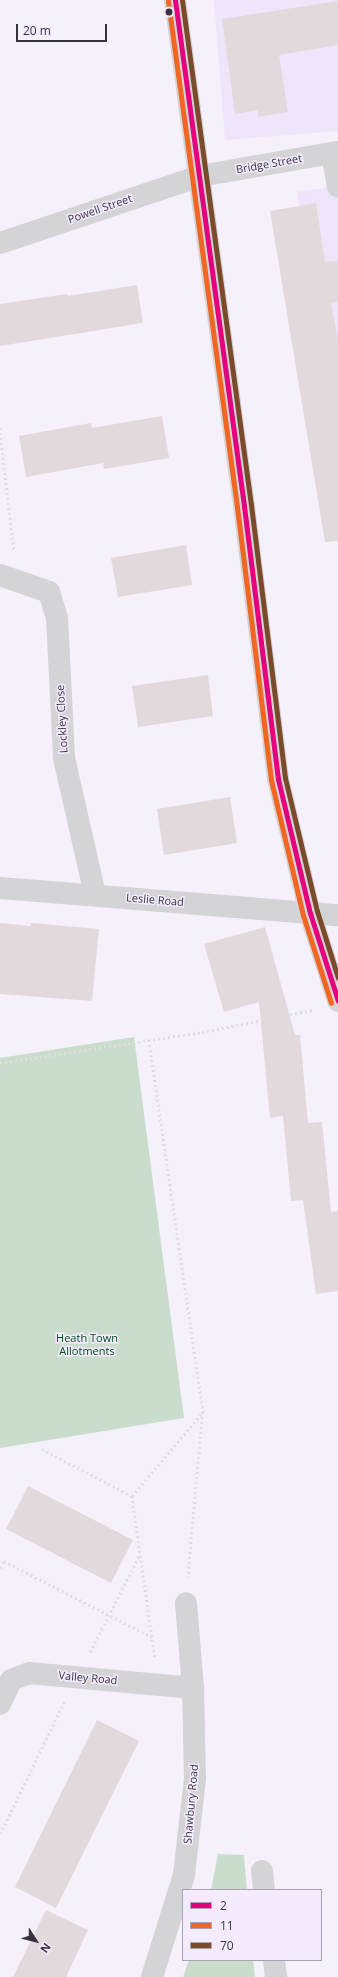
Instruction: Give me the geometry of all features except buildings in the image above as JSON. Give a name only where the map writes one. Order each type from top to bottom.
[{"type":"main road","points":[[175,0],[244,506],[278,779],[310,913],[338,1001]]},
{"type":"main road","points":[[335,153],[338,186]]},
{"type":"main road","name":"Bridge Street","points":[[200,176],[335,153]]},
{"type":"main road","name":"Powell Street","points":[[0,243],[200,176]]},
{"type":"main road","name":"Lockley Close","points":[[9,578],[49,592],[56,618],[64,758],[95,895]]},
{"type":"main road","name":"Leslie Road","points":[[0,888],[338,915]]},
{"type":"main road","name":"Shawbury Road","points":[[152,1977],[184,1875],[195,1778],[193,1688],[186,1603]]},
{"type":"main road","name":"Valley Road","points":[[0,1704],[11,1680],[29,1673],[193,1688]]},
{"type":"main road","points":[[274,1961],[276,1977]]},
{"type":"path","points":[[0,428],[9,578]]},
{"type":"path","points":[[0,1063],[149,1040],[315,1009]]},
{"type":"path","points":[[149,1040],[203,1412],[186,1603]]},
{"type":"path","points":[[159,1685],[132,1496],[203,1412]]},
{"type":"path","points":[[42,1449],[132,1496]]},
{"type":"path","points":[[0,1568],[4,1561],[152,1638]]},
{"type":"shaded area","points":[[214,0],[338,0],[338,131],[225,140]]},
{"type":"shaded area","points":[[338,186],[338,430],[297,192]]},
{"type":"green space","name":"Heath Town Allotments","points":[[134,1037],[184,1418],[0,1448],[0,1058]]},
{"type":"green space","points":[[218,1854],[244,1855],[247,1889],[211,1889]]},
{"type":"green space","points":[[189,1961],[253,1961],[255,1977],[183,1977]]},
{"type":"transit line","name":"2","points":[[175,0],[244,506],[278,779],[310,913],[338,1001]]},
{"type":"transit line","name":"70","points":[[182,0],[251,505],[285,778],[317,911],[338,978]]},
{"type":"transit line","name":"11","points":[[168,1],[237,507],[271,780],[303,915],[331,1003]]}]
